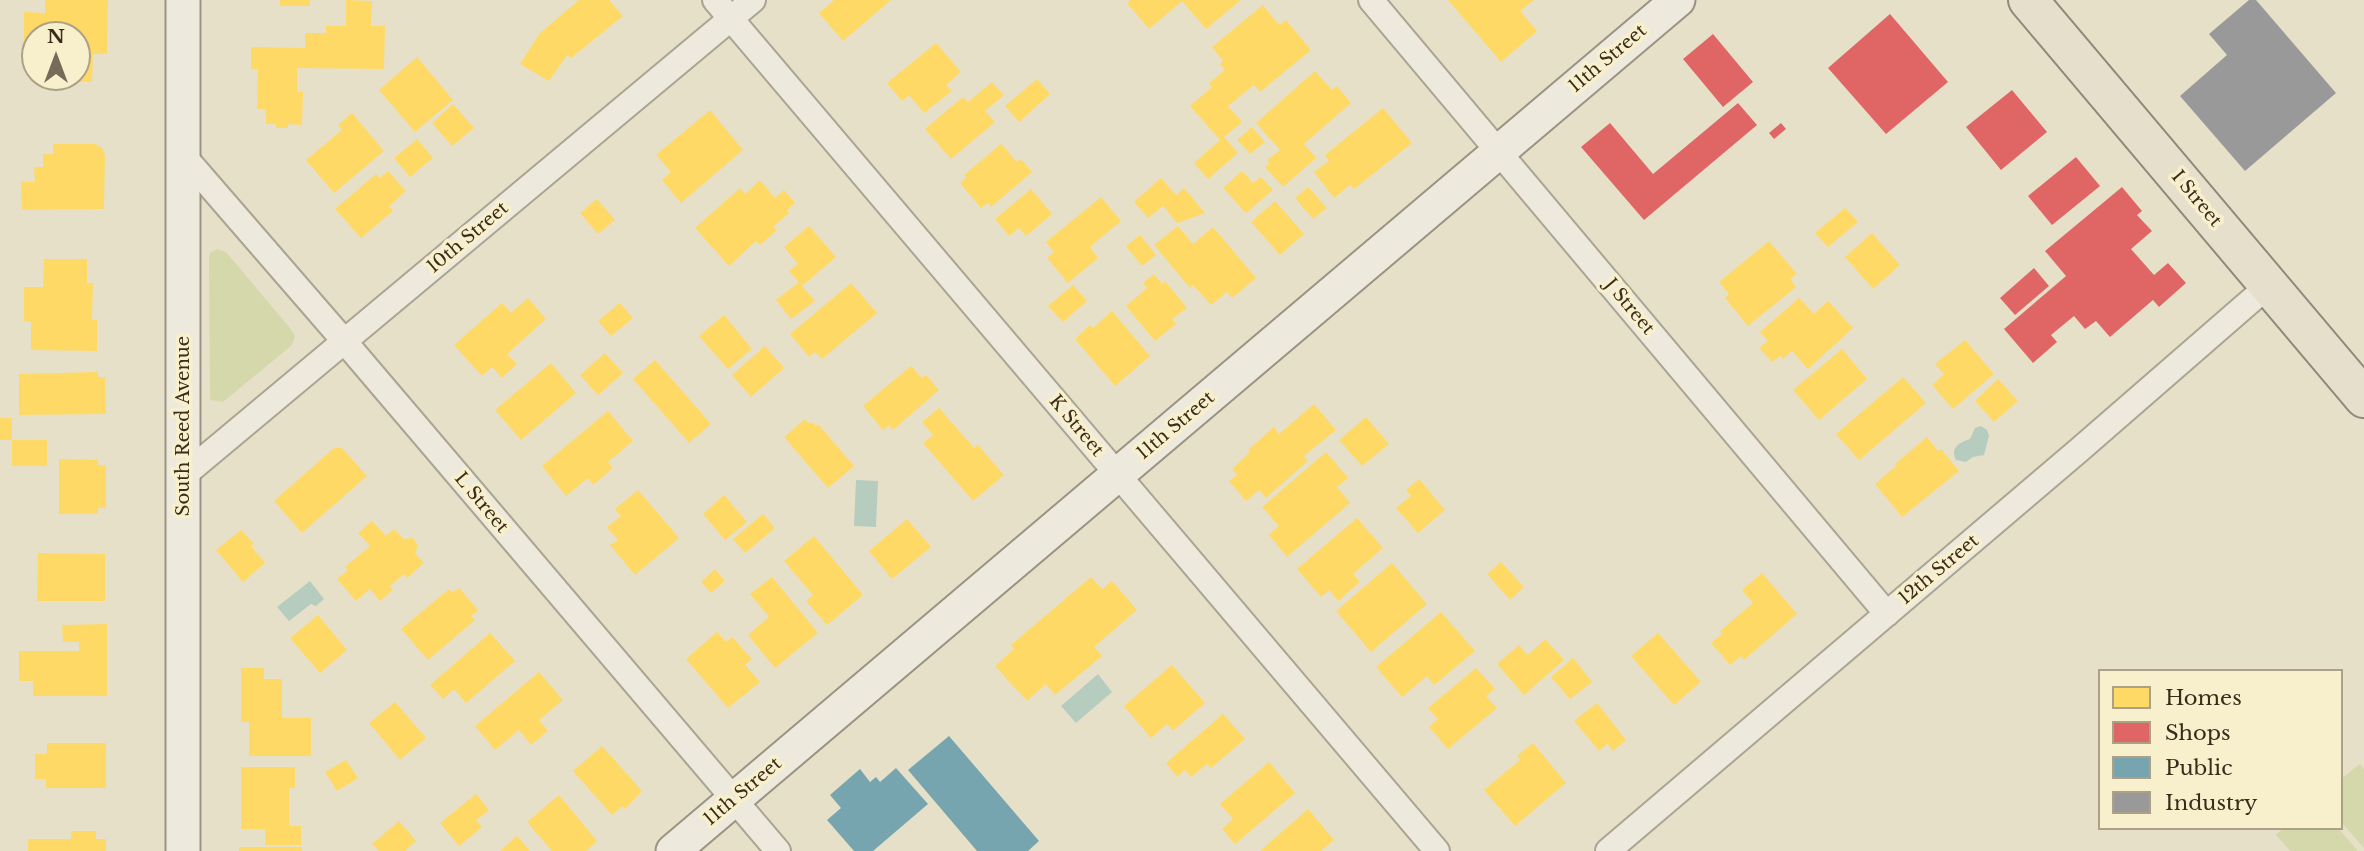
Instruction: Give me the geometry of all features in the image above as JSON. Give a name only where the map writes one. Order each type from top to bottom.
[{"type":"main road","name":"I Street","points":[[2028,0],[2364,398]]},
{"type":"street","name":"South Reed Avenue","points":[[183,0],[183,851]]},
{"type":"street","name":"10th Street","points":[[183,476],[345,342],[723,9],[752,0]]},
{"type":"street","name":"J Street","points":[[1371,0],[1886,614]]},
{"type":"street","name":"11th Street","points":[[673,851],[1678,0]]},
{"type":"street","name":"K Street","points":[[723,9],[1437,851]]},
{"type":"street","name":"L Street","points":[[183,156],[778,851]]},
{"type":"street","name":"12th Street","points":[[1608,851],[2078,452],[2269,285]]},
{"type":"green space","points":[[217,249],[226,252],[295,336],[292,345],[223,402],[210,398],[209,258],[210,253]]},
{"type":"green space","points":[[2360,764],[2364,769],[2364,848],[2343,824],[2343,777]]},
{"type":"green space","points":[[2282,830],[2340,830],[2358,851],[2290,851],[2276,835]]},
{"type":"shaded area","points":[[1981,426],[1987,430],[1989,436],[1984,455],[1973,457],[1966,462],[1956,460],[1954,452],[1957,446],[1970,439],[1975,428]]},
{"type":"shaded area","points":[[856,480],[878,481],[876,527],[854,526]]},
{"type":"shaded area","points":[[310,581],[324,599],[316,606],[311,604],[289,621],[277,607]]},
{"type":"shaded area","points":[[1098,674],[1112,692],[1076,723],[1061,706]]},
{"type":"building: Homes","points":[[45,0],[108,0],[107,54],[93,54],[92,82],[91,21],[24,21],[24,12],[45,13]]},
{"type":"building: Homes","points":[[280,0],[310,0],[310,6],[280,6]]},
{"type":"building: Homes","points":[[346,0],[372,1],[371,26],[385,26],[384,69],[297,68],[297,92],[303,92],[302,125],[288,124],[288,128],[276,128],[276,124],[266,124],[266,109],[257,109],[258,69],[251,69],[251,47],[305,48],[305,33],[326,33],[326,26],[346,26]]},
{"type":"building: Homes","points":[[579,0],[609,0],[623,16],[571,58],[567,55],[549,81],[520,64],[540,33]]},
{"type":"building: Homes","points":[[834,0],[891,0],[843,41],[819,13]]},
{"type":"building: Homes","points":[[1130,0],[1241,0],[1206,29],[1182,1],[1149,29],[1127,3]]},
{"type":"building: Homes","points":[[1448,0],[1534,0],[1520,11],[1537,31],[1501,62]]},
{"type":"building: Homes","points":[[1263,5],[1279,25],[1286,20],[1311,50],[1260,92],[1254,85],[1228,106],[1242,122],[1224,137],[1238,153],[1208,179],[1194,163],[1220,140],[1190,106],[1212,87],[1209,83],[1225,70],[1220,64],[1223,61],[1212,47]]},
{"type":"building: Homes","points":[[936,43],[961,72],[946,85],[952,91],[924,113],[909,95],[902,101],[887,83]]},
{"type":"building: Homes","points":[[417,57],[453,100],[415,132],[379,90]]},
{"type":"building: Homes","points":[[1315,71],[1332,90],[1337,86],[1351,103],[1304,144],[1316,158],[1283,187],[1265,167],[1270,163],[1267,160],[1280,150],[1256,123]]},
{"type":"building: Homes","points":[[1037,79],[1050,94],[1019,122],[1005,106]]},
{"type":"building: Homes","points":[[992,82],[1004,95],[985,111],[995,122],[951,159],[925,129],[963,97],[968,102]]},
{"type":"building: Homes","points":[[453,104],[474,128],[452,146],[432,123]]},
{"type":"building: Homes","points":[[1383,108],[1412,143],[1354,189],[1350,185],[1334,198],[1314,172],[1329,161],[1325,155]]},
{"type":"building: Homes","points":[[710,110],[743,150],[681,203],[662,180],[671,172],[656,155]]},
{"type":"building: Homes","points":[[352,113],[384,151],[334,193],[306,160],[342,130],[338,125]]},
{"type":"building: Homes","points":[[1252,127],[1265,142],[1250,154],[1237,140]]},
{"type":"building: Homes","points":[[417,139],[433,158],[410,177],[394,158]]},
{"type":"building: Homes","points":[[53,144],[95,144],[102,148],[105,155],[104,209],[22,210],[21,182],[35,182],[34,167],[43,167],[43,154],[53,154]]},
{"type":"building: Homes","points":[[1001,144],[1017,162],[1021,159],[1032,172],[991,207],[988,203],[981,208],[960,183],[966,178],[964,175]]},
{"type":"building: Homes","points":[[388,171],[406,191],[389,206],[393,211],[361,238],[335,209],[376,174],[380,178]]},
{"type":"building: Homes","points":[[1242,171],[1253,183],[1261,177],[1273,190],[1246,213],[1223,188]]},
{"type":"building: Homes","points":[[1161,178],[1176,195],[1184,188],[1205,213],[1177,223],[1163,206],[1148,218],[1134,202]]},
{"type":"building: Homes","points":[[760,180],[775,198],[784,190],[795,203],[787,210],[789,213],[773,227],[777,230],[760,245],[756,241],[729,266],[695,228],[740,188],[745,194]]},
{"type":"building: Homes","points":[[1308,187],[1327,208],[1313,219],[1295,198]]},
{"type":"building: Homes","points":[[1031,189],[1052,214],[1026,236],[1019,228],[1009,236],[995,219]]},
{"type":"building: Homes","points":[[1101,197],[1121,221],[1090,247],[1098,258],[1068,283],[1047,258],[1054,252],[1046,242]]},
{"type":"building: Homes","points":[[597,199],[615,220],[598,234],[580,213]]},
{"type":"building: Homes","points":[[1275,201],[1304,234],[1280,255],[1251,222]]},
{"type":"building: Homes","points":[[1845,208],[1858,222],[1828,247],[1815,233]]},
{"type":"building: Homes","points":[[809,226],[836,257],[802,286],[815,301],[791,319],[776,300],[799,282],[789,271],[798,264],[784,247]]},
{"type":"building: Homes","points":[[1178,226],[1193,244],[1213,227],[1256,278],[1232,298],[1227,292],[1211,305],[1193,285],[1190,288],[1154,245]]},
{"type":"building: Homes","points":[[1872,233],[1900,265],[1873,289],[1845,257]]},
{"type":"building: Homes","points":[[1140,235],[1156,255],[1142,266],[1126,246]]},
{"type":"building: Homes","points":[[1769,241],[1797,274],[1790,279],[1796,287],[1748,326],[1725,298],[1729,294],[1719,282]]},
{"type":"building: Homes","points":[[44,259],[87,259],[87,283],[93,283],[92,320],[97,320],[97,351],[31,350],[31,322],[24,321],[24,287],[43,287]]},
{"type":"building: Homes","points":[[1154,274],[1162,284],[1165,281],[1187,308],[1172,319],[1176,324],[1155,341],[1126,306],[1147,288],[1143,283]]},
{"type":"building: Homes","points":[[851,283],[877,313],[822,359],[815,352],[809,357],[790,334]]},
{"type":"building: Homes","points":[[1073,285],[1087,301],[1063,322],[1048,306]]},
{"type":"building: Homes","points":[[528,298],[546,319],[507,354],[517,364],[502,378],[492,367],[482,376],[454,345],[502,303],[511,313]]},
{"type":"building: Homes","points":[[1799,298],[1814,314],[1828,301],[1853,328],[1808,369],[1792,351],[1783,359],[1780,356],[1772,362],[1759,348],[1768,341],[1760,332]]},
{"type":"building: Homes","points":[[620,303],[633,318],[611,336],[598,321]]},
{"type":"building: Homes","points":[[1112,311],[1150,356],[1115,386],[1075,339],[1090,325],[1093,328]]},
{"type":"building: Homes","points":[[724,315],[752,349],[728,369],[699,336]]},
{"type":"building: Homes","points":[[1965,340],[1994,374],[1953,409],[1932,385],[1944,374],[1935,364]]},
{"type":"building: Homes","points":[[765,346],[784,368],[751,397],[732,375]]},
{"type":"building: Homes","points":[[1842,349],[1867,379],[1819,420],[1793,390]]},
{"type":"building: Homes","points":[[605,353],[623,373],[598,395],[580,375]]},
{"type":"building: Homes","points":[[655,360],[711,424],[689,443],[633,379]]},
{"type":"building: Homes","points":[[551,363],[576,393],[521,440],[495,410]]},
{"type":"building: Homes","points":[[911,366],[922,378],[926,375],[939,390],[893,430],[889,425],[883,430],[863,406]]},
{"type":"building: Homes","points":[[98,372],[98,377],[105,377],[106,414],[19,415],[19,374]]},
{"type":"building: Homes","points":[[1903,377],[1926,403],[1859,460],[1836,434]]},
{"type":"building: Homes","points":[[1998,379],[2018,401],[1994,422],[1975,401]]},
{"type":"building: Homes","points":[[1314,404],[1336,430],[1304,456],[1308,461],[1266,498],[1259,490],[1246,501],[1229,481],[1237,475],[1233,470],[1235,466],[1250,452],[1248,450],[1274,427],[1279,434]]},
{"type":"building: Homes","points":[[939,408],[974,448],[978,445],[1004,475],[973,501],[923,443],[933,435],[922,422]]},
{"type":"building: Homes","points":[[608,411],[633,441],[608,462],[613,468],[593,485],[588,478],[566,496],[542,466]]},
{"type":"building: Homes","points":[[1366,417],[1389,444],[1362,466],[1339,440]]},
{"type":"building: Homes","points":[[0,418],[12,418],[12,440],[0,440]]},
{"type":"building: Homes","points":[[805,419],[810,424],[818,424],[854,466],[828,488],[784,437]]},
{"type":"building: Homes","points":[[1927,437],[1959,471],[1902,517],[1875,484]]},
{"type":"building: Homes","points":[[12,440],[47,440],[47,466],[12,466]]},
{"type":"building: Homes","points":[[334,448],[342,448],[367,476],[302,533],[274,501]]},
{"type":"building: Homes","points":[[1326,452],[1348,478],[1337,487],[1350,503],[1287,557],[1269,535],[1279,526],[1262,507]]},
{"type":"building: Homes","points":[[59,459],[98,460],[98,465],[106,465],[106,508],[98,508],[98,514],[59,514]]},
{"type":"building: Homes","points":[[1419,479],[1445,510],[1418,533],[1396,508],[1411,496],[1406,490]]},
{"type":"building: Homes","points":[[638,490],[679,538],[635,575],[610,545],[618,540],[607,527],[621,516],[615,509]]},
{"type":"building: Homes","points":[[724,495],[747,522],[725,540],[703,514]]},
{"type":"building: Homes","points":[[763,514],[775,528],[745,553],[733,539]]},
{"type":"building: Homes","points":[[1357,518],[1383,548],[1353,574],[1360,582],[1338,601],[1329,590],[1321,597],[1297,569]]},
{"type":"building: Homes","points":[[907,519],[931,547],[892,579],[869,551]]},
{"type":"building: Homes","points":[[372,521],[386,536],[394,529],[404,539],[413,538],[418,545],[415,553],[424,563],[407,578],[404,574],[390,586],[393,590],[380,601],[370,589],[356,601],[337,579],[348,570],[345,567],[370,546],[358,533]]},
{"type":"building: Homes","points":[[241,530],[254,544],[251,546],[265,563],[243,582],[216,550]]},
{"type":"building: Homes","points":[[814,536],[863,595],[827,625],[806,601],[813,595],[784,561]]},
{"type":"building: Homes","points":[[38,553],[105,554],[105,601],[37,601]]},
{"type":"building: Homes","points":[[1501,562],[1524,587],[1510,600],[1487,574]]},
{"type":"building: Homes","points":[[1392,563],[1427,604],[1371,652],[1336,611]]},
{"type":"building: Homes","points":[[715,569],[725,581],[711,593],[701,582]]},
{"type":"building: Homes","points":[[1762,573],[1797,614],[1744,660],[1741,656],[1730,665],[1711,643],[1722,634],[1720,631],[1753,603],[1742,590]]},
{"type":"building: Homes","points":[[772,577],[818,633],[775,668],[748,635],[769,617],[750,594]]},
{"type":"building: Homes","points":[[1091,577],[1102,589],[1112,581],[1137,610],[1094,647],[1102,656],[1055,695],[1046,684],[1027,701],[995,666],[1014,649],[1011,645]]},
{"type":"building: Homes","points":[[459,588],[478,610],[471,616],[475,620],[428,660],[401,629],[449,589],[453,593]]},
{"type":"building: Homes","points":[[1441,612],[1475,651],[1434,685],[1427,676],[1402,697],[1376,667]]},
{"type":"building: Homes","points":[[318,615],[347,650],[320,673],[290,638]]},
{"type":"building: Homes","points":[[107,624],[107,696],[33,696],[33,681],[19,681],[19,651],[79,651],[79,642],[63,642],[62,625]]},
{"type":"building: Homes","points":[[717,632],[726,642],[732,637],[752,659],[745,665],[760,682],[728,708],[686,659]]},
{"type":"building: Homes","points":[[490,633],[515,661],[466,703],[454,689],[443,699],[430,685]]},
{"type":"building: Homes","points":[[1658,633],[1701,682],[1674,705],[1631,656]]},
{"type":"building: Homes","points":[[1545,639],[1564,660],[1524,695],[1497,664],[1519,645],[1528,655]]},
{"type":"building: Homes","points":[[1573,658],[1592,682],[1570,699],[1551,677]]},
{"type":"building: Homes","points":[[1172,665],[1205,703],[1173,731],[1167,724],[1151,738],[1124,706]]},
{"type":"building: Homes","points":[[241,668],[264,668],[264,679],[282,679],[282,718],[311,718],[311,756],[249,756],[249,722],[241,722]]},
{"type":"building: Homes","points":[[1476,668],[1495,689],[1486,696],[1497,708],[1448,749],[1429,727],[1438,719],[1428,708]]},
{"type":"building: Homes","points":[[539,672],[563,700],[539,720],[548,731],[531,745],[519,730],[495,750],[475,726]]},
{"type":"building: Homes","points":[[395,702],[426,738],[400,760],[369,723]]},
{"type":"building: Homes","points":[[1597,703],[1626,740],[1613,751],[1607,744],[1599,751],[1574,721]]},
{"type":"building: Homes","points":[[1223,714],[1245,739],[1211,768],[1207,764],[1191,777],[1185,770],[1177,777],[1166,763]]},
{"type":"building: Homes","points":[[47,743],[106,743],[106,788],[46,788],[46,779],[35,779],[35,754],[47,754]]},
{"type":"building: Homes","points":[[1533,743],[1566,783],[1515,826],[1484,790],[1520,760],[1517,756]]},
{"type":"building: Homes","points":[[602,746],[642,791],[625,809],[622,806],[612,815],[573,771]]},
{"type":"building: Homes","points":[[346,760],[358,778],[337,791],[325,772]]},
{"type":"building: Homes","points":[[1269,762],[1295,793],[1235,844],[1222,829],[1233,819],[1220,804]]},
{"type":"building: Homes","points":[[241,767],[295,767],[295,788],[289,788],[289,826],[301,826],[301,845],[265,845],[265,829],[241,829]]},
{"type":"building: Homes","points":[[476,794],[489,810],[476,820],[482,827],[459,846],[440,823]]},
{"type":"building: Homes","points":[[559,795],[597,841],[586,851],[552,851],[527,822]]},
{"type":"building: Homes","points":[[1308,809],[1334,840],[1321,851],[1260,851]]},
{"type":"building: Homes","points":[[399,821],[416,841],[405,851],[379,851],[372,844]]},
{"type":"building: Homes","points":[[71,831],[96,831],[96,839],[106,839],[106,851],[28,851],[28,839],[71,839]]},
{"type":"building: Homes","points":[[517,836],[530,851],[500,851]]},
{"type":"building: Homes","points":[[239,847],[302,847],[302,851],[239,851]]},
{"type":"building: Shops","points":[[1890,14],[1948,82],[1886,134],[1828,68]]},
{"type":"building: Shops","points":[[1713,34],[1753,82],[1723,107],[1683,59]]},
{"type":"building: Shops","points":[[2012,90],[2047,132],[2001,170],[1966,127]]},
{"type":"building: Shops","points":[[1738,103],[1757,125],[1644,220],[1581,147],[1610,123],[1653,174]]},
{"type":"building: Shops","points":[[1781,123],[1786,129],[1774,139],[1769,133]]},
{"type":"building: Shops","points":[[2076,157],[2100,186],[2052,225],[2028,196]]},
{"type":"building: Shops","points":[[2122,187],[2142,211],[2137,215],[2152,231],[2131,249],[2154,275],[2168,263],[2186,283],[2159,307],[2153,300],[2110,337],[2096,321],[2085,329],[2074,316],[2051,335],[2057,342],[2033,363],[2004,329],[2066,276],[2045,251]]},
{"type":"building: Shops","points":[[2034,268],[2049,286],[2015,315],[2000,298]]},
{"type":"building: Public","points":[[949,736],[1039,841],[1028,851],[977,851],[908,770]]},
{"type":"building: Public","points":[[896,768],[928,804],[873,851],[854,851],[827,820],[841,808],[830,795],[860,769],[870,782],[876,777],[880,782]]},
{"type":"building: Industry","points":[[2249,0],[2256,0],[2336,93],[2245,171],[2180,96],[2227,55],[2209,34]]}]
